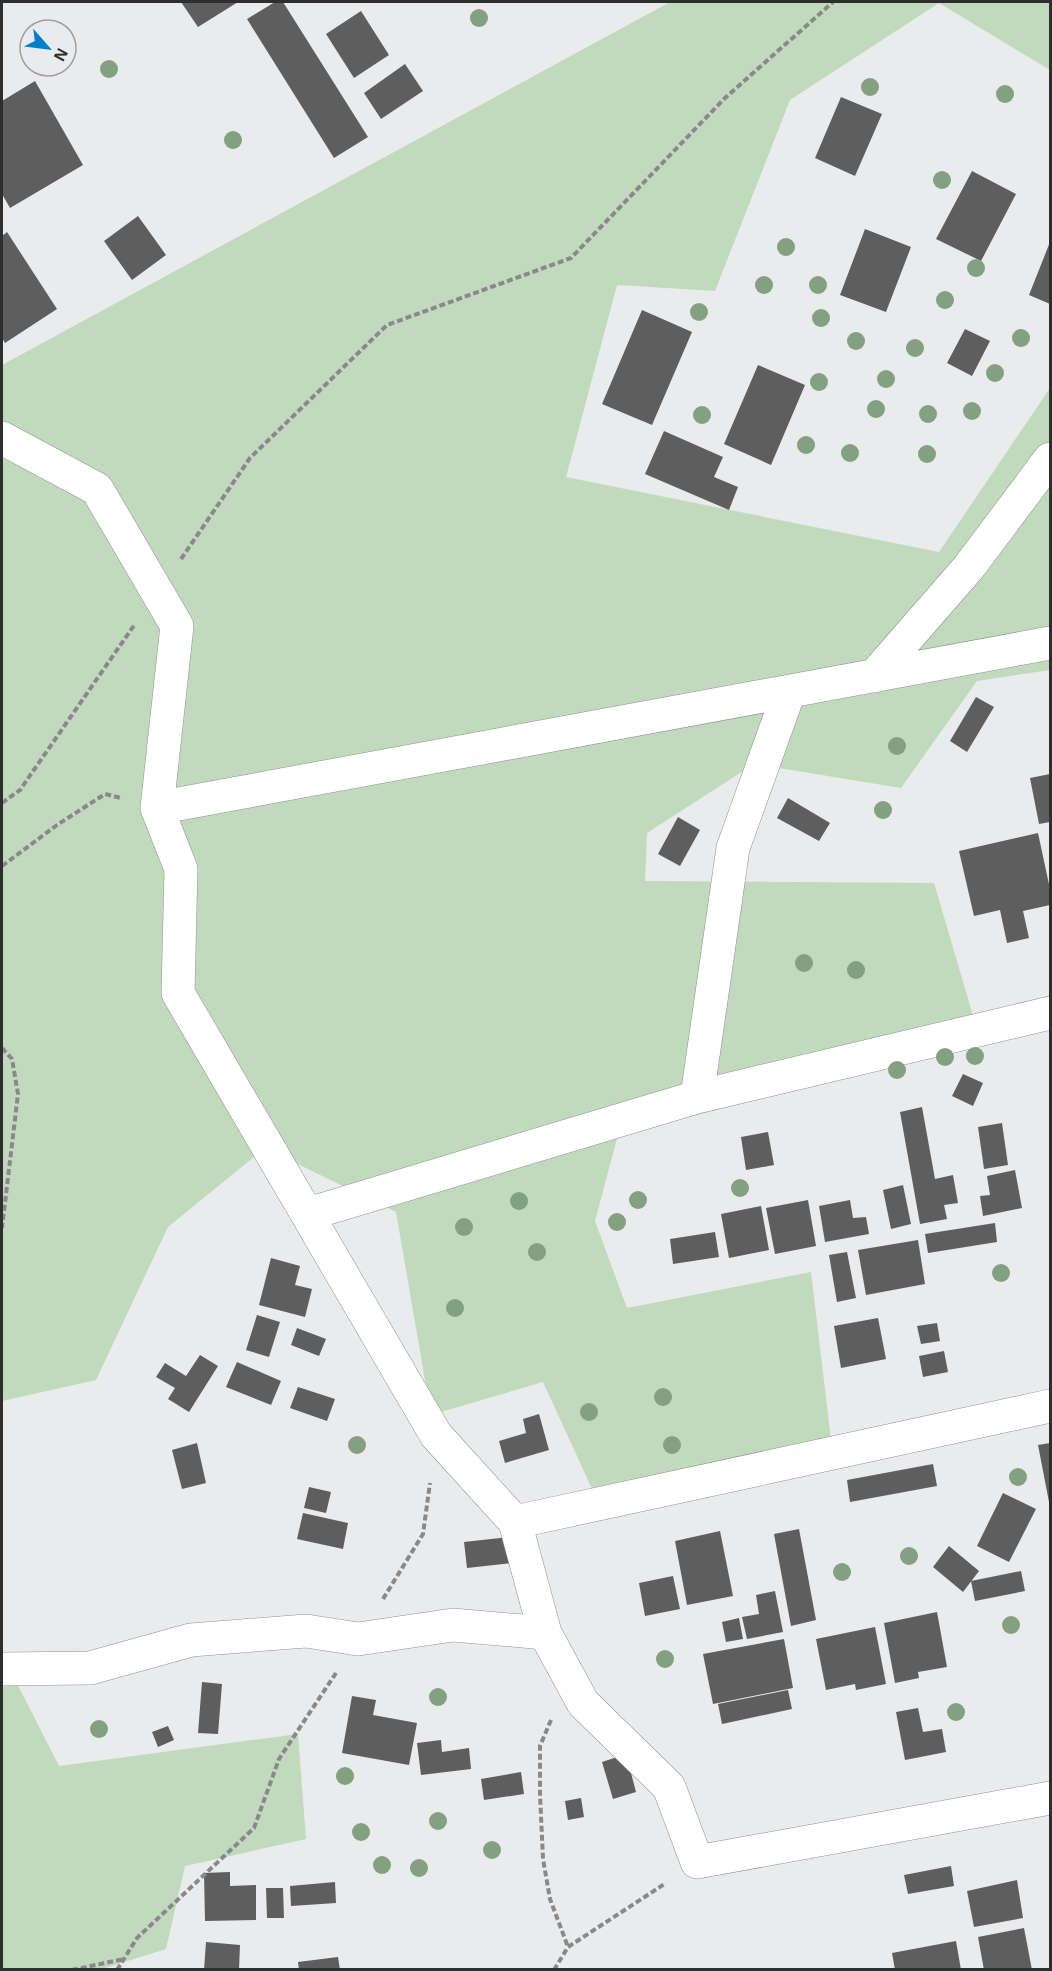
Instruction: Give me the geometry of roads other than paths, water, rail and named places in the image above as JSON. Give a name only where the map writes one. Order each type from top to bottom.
[{"type":"street","points":[[2,438],[97,489],[177,626],[157,808],[181,869],[178,993],[436,1435],[515,1522],[545,1633],[583,1702],[669,1788],[697,1862],[1050,1798]]},
{"type":"street","points":[[874,676],[969,567],[1050,459]]},
{"type":"street","points":[[157,808],[1050,643]]},
{"type":"street","points":[[697,1097],[733,848],[789,692]]},
{"type":"street","points":[[308,1214],[697,1097],[1050,1012]]},
{"type":"street","points":[[515,1522],[1050,1406]]},
{"type":"street","points":[[2,1668],[90,1668],[191,1640],[306,1631],[358,1639],[453,1625],[545,1633]]}]
